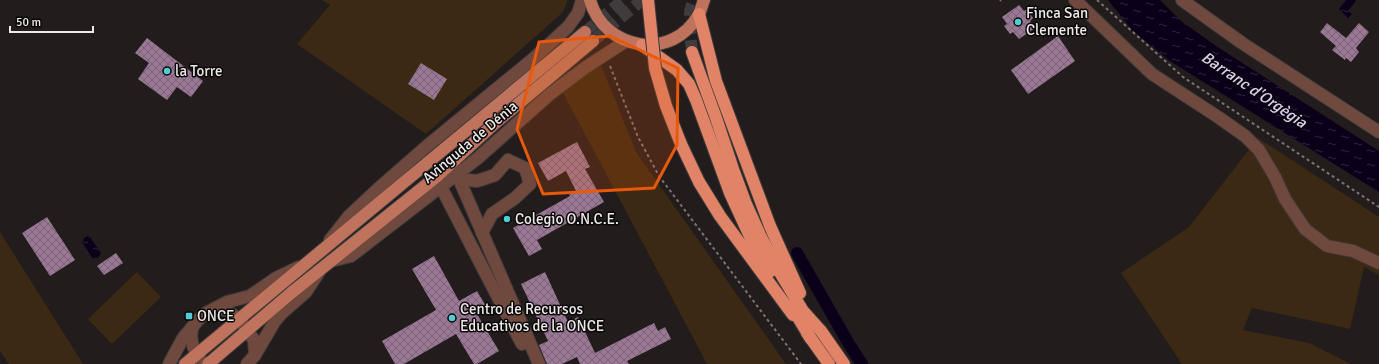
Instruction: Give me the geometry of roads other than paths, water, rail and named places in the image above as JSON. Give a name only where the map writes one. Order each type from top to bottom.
[{"type":"highway","points":[[648,0],[655,68],[666,106],[681,144],[699,182],[720,216],[816,335],[844,364]]},
{"type":"highway","points":[[699,14],[716,81],[770,226],[799,290],[816,335]]},
{"type":"highway","points":[[642,45],[677,70],[689,84],[730,193],[752,241],[816,335]]},
{"type":"highway","points":[[692,52],[746,204],[760,235],[779,271],[803,310],[829,364]]},
{"type":"main road","points":[[590,0],[594,13],[609,31],[626,41],[642,45],[669,41],[681,34],[691,25],[699,14],[704,0]]},
{"type":"main road","name":"Avinguda de Dénia","points":[[185,364],[585,32]]},
{"type":"main road","name":"Avinguda de Dénia","points":[[208,364],[326,265],[436,177],[493,125],[593,41]]},
{"type":"street","name":"Avinguda de Dénia","points":[[325,248],[349,216],[375,192],[433,141],[533,59],[568,27],[578,13],[582,0]]},
{"type":"street","points":[[1075,0],[1152,74],[1245,136],[1259,150],[1275,177],[1285,199],[1305,229],[1327,246],[1353,251],[1379,263]]},
{"type":"street","points":[[1182,0],[1242,43],[1379,132]]},
{"type":"street","name":"Avinguda de Dénia","points":[[251,359],[275,321],[306,292],[326,265],[351,256],[441,187],[460,175],[550,94],[586,67],[626,41]]},
{"type":"street","points":[[460,175],[477,181],[496,175],[508,160],[525,168],[530,184],[515,198],[492,214],[482,233]]},
{"type":"street","points":[[460,175],[482,233],[539,364]]},
{"type":"street","points":[[441,187],[532,364]]},
{"type":"street","name":"Avinguda de Dénia","points":[[169,364],[183,338],[199,319],[227,302],[250,296],[276,278],[302,266]]},
{"type":"street","name":"Avinguda de Dénia","points":[[214,309],[221,308],[227,311],[239,319],[248,331],[254,340],[251,359]]},
{"type":"street","points":[[193,325],[190,337],[197,354],[204,364]]},
{"type":"water","name":"Barranc d'Orgègia","points":[[1108,0],[1160,0],[1181,21],[1216,46],[1379,151],[1379,192],[1170,61],[1132,30]]},
{"type":"water","points":[[1346,0],[1356,1],[1348,11],[1352,14],[1348,18],[1339,9]]},
{"type":"water","points":[[88,236],[101,253],[97,258],[95,257],[93,259],[82,242],[84,238]]},
{"type":"waterway","points":[[797,253],[862,364]]},
{"type":"tunnel","points":[[585,32],[623,0]]},
{"type":"tunnel","points":[[593,41],[642,0]]},
{"type":"tunnel","points":[[692,52],[690,12],[694,0]]},
{"type":"place","name":"Finca San Clemente","points":[[1018,22]]},
{"type":"place","name":"la Torre","points":[[167,71]]},
{"type":"place","name":"Colegio O.N.C.E.","points":[[507,219]]},
{"type":"place","name":"ONCE","points":[[189,316]]},
{"type":"place","name":"Centro de Recursos Educativos de la ONCE","points":[[452,318]]}]
